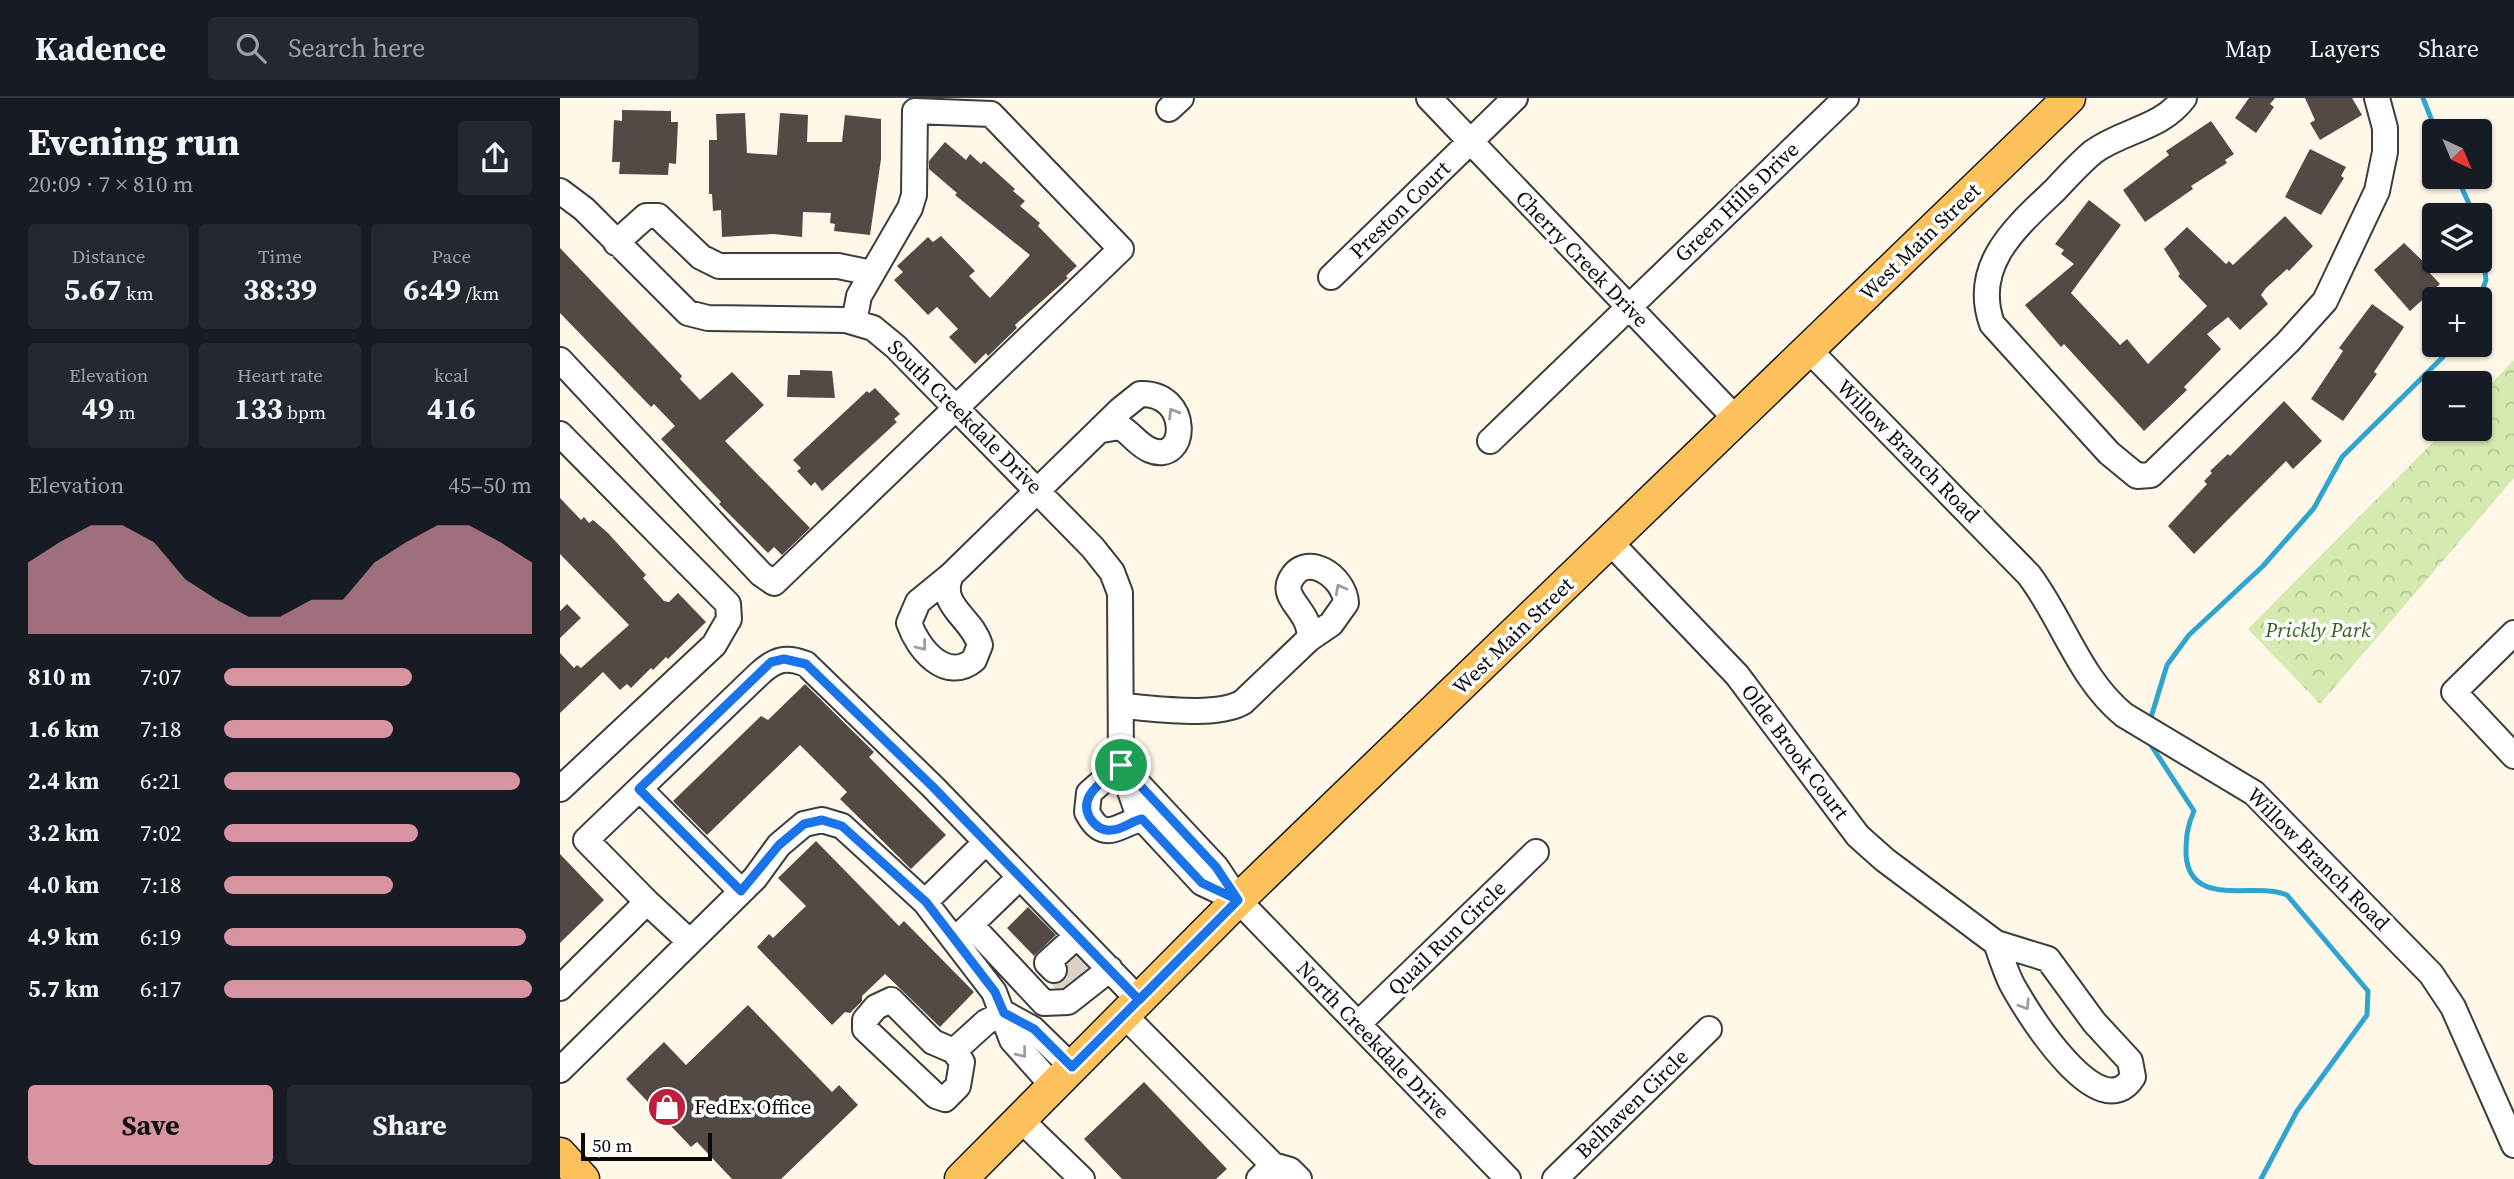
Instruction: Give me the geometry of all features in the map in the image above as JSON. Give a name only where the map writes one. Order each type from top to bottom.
[{"type":"main road","name":"West Main Street","points":[[961,1179],[1238,900],[2069,98]]},
{"type":"main road","points":[[560,1154],[583,1179]]},
{"type":"street","name":"Cherry Creek Drive","points":[[1429,98],[1469,143],[1737,420]]},
{"type":"street","name":"Preston Court","points":[[1331,277],[1515,98]]},
{"type":"street","name":"Green Hills Drive","points":[[1490,440],[1846,98]]},
{"type":"street","points":[[2184,98],[2159,122],[2094,152],[2016,227],[1997,255],[1987,281],[1985,306],[1992,324],[2109,453],[2137,476],[2151,475],[2288,342],[2325,301],[2377,191],[2385,152],[2385,128],[2377,98]]},
{"type":"street","points":[[560,360],[761,574],[774,583],[1121,250],[990,114],[915,111],[914,195],[910,208],[859,296],[854,322]]},
{"type":"street","name":"South Creekdale Drive","points":[[560,191],[572,198],[688,313],[708,317],[854,322],[884,335],[1093,548],[1116,582],[1122,605],[1121,765],[1142,819],[1202,883],[1238,900]]},
{"type":"street","points":[[616,243],[646,216],[658,215],[701,257],[719,267],[838,266],[872,273]]},
{"type":"street","name":"Willow Branch Road","points":[[1808,349],[2029,575],[2097,689],[2124,715],[2254,793],[2431,974],[2453,1006],[2514,1145]]},
{"type":"street","points":[[951,575],[1102,430]]},
{"type":"street","points":[[560,434],[728,604],[729,619],[714,645],[565,774]]},
{"type":"street","name":"Olde Brook Court","points":[[1610,542],[1737,675],[1858,836],[1885,860],[1996,943],[2048,959],[2089,1015],[2130,1061],[2133,1077],[2128,1085],[2114,1093],[2104,1091],[2084,1079],[2057,1051],[2012,985],[1996,943]]},
{"type":"street","points":[[2514,633],[2454,692],[2514,755]]},
{"type":"street","points":[[1121,706],[1205,710],[1235,707],[1309,639]]},
{"type":"street","points":[[690,942],[586,840],[765,668],[784,659],[806,664],[1020,877],[1065,953],[1089,983],[1132,1007],[1266,1172],[1290,1170],[1299,1179]]},
{"type":"street","points":[[1142,819],[1123,828],[1105,830],[1097,826],[1087,812],[1089,793],[1121,765],[1216,867],[1238,900]]},
{"type":"street","points":[[639,789],[741,891]]},
{"type":"street","points":[[563,1061],[741,891],[779,845],[804,824],[822,820],[842,826],[926,902],[1014,971],[1044,1003],[1068,1002],[1089,983]]},
{"type":"street","points":[[926,902],[986,842]]},
{"type":"street","name":"Quail Run Circle","points":[[1358,1024],[1536,852]]},
{"type":"street","points":[[963,932],[1020,877]]},
{"type":"street","name":"North Creekdale Drive","points":[[1238,900],[1508,1179]]},
{"type":"street","points":[[560,988],[647,902]]},
{"type":"street","points":[[963,932],[999,1002],[1012,1040],[1062,1077]]},
{"type":"street","points":[[954,1051],[986,1022],[1014,971]]},
{"type":"street","name":"Belhaven Circle","points":[[1555,1179],[1709,1029]]},
{"type":"street","points":[[1020,1119],[1069,1175]]},
{"type":"green space","name":"Prickly Park","points":[[2514,360],[2514,478],[2320,704],[2248,629],[2434,441],[2492,441],[2492,383]]},
{"type":"building","points":[[2249,98],[2275,98],[2270,104],[2274,107],[2256,133],[2235,118]]},
{"type":"building","points":[[2305,98],[2352,98],[2362,115],[2320,140],[2310,123],[2315,120]]},
{"type":"building","points":[[622,110],[671,111],[671,122],[678,122],[676,164],[669,163],[668,175],[619,174],[620,162],[612,162],[614,120],[622,121]]},
{"type":"building","points":[[745,113],[747,153],[777,155],[780,113],[808,115],[807,142],[842,142],[845,115],[881,119],[881,159],[870,235],[834,231],[835,224],[830,223],[831,213],[803,212],[802,237],[773,234],[722,237],[721,210],[713,211],[712,194],[709,194],[709,140],[717,140],[716,114]]},
{"type":"building","points":[[2211,121],[2234,154],[2225,160],[2227,163],[2191,186],[2193,189],[2145,222],[2123,190],[2169,155],[2166,151]]},
{"type":"building","points":[[945,142],[966,160],[970,154],[981,164],[984,161],[1015,189],[1013,191],[1025,201],[1020,206],[1040,223],[1038,226],[1077,266],[1066,276],[1068,278],[1015,325],[1017,328],[988,356],[986,353],[975,364],[949,337],[958,329],[937,307],[928,315],[894,280],[903,272],[897,266],[928,237],[933,242],[941,236],[975,271],[969,276],[990,298],[1030,255],[955,195],[957,193],[929,169],[929,161]]},
{"type":"building","points":[[2310,149],[2346,167],[2341,176],[2344,178],[2321,215],[2285,197]]},
{"type":"building","points":[[2089,200],[2121,225],[2071,293],[2120,345],[2127,339],[2148,364],[2207,306],[2178,276],[2180,274],[2164,249],[2187,227],[2226,264],[2229,261],[2233,265],[2285,216],[2313,246],[2289,271],[2287,269],[2266,288],[2261,295],[2268,304],[2240,330],[2228,317],[2207,334],[2221,349],[2184,387],[2187,390],[2144,431],[2064,344],[2061,347],[2025,305],[2074,264],[2061,254],[2064,250],[2055,244]]},
{"type":"building","points":[[2404,243],[2422,260],[2422,273],[2430,273],[2440,284],[2437,287],[2422,287],[2422,300],[2410,311],[2374,270]]},
{"type":"building","points":[[560,248],[682,376],[680,379],[700,400],[732,372],[764,405],[725,441],[810,528],[782,555],[774,547],[768,553],[719,504],[721,502],[661,439],[675,426],[654,404],[651,407],[560,313]]},
{"type":"building","points":[[2372,304],[2404,327],[2374,372],[2377,374],[2343,421],[2311,399],[2343,351],[2339,348]]},
{"type":"building","points":[[800,370],[832,371],[835,398],[787,397],[788,375],[800,375]]},
{"type":"building","points":[[875,388],[900,414],[894,419],[897,422],[822,491],[815,482],[811,486],[797,471],[801,468],[793,460],[867,391],[869,393]]},
{"type":"building","points":[[2284,401],[2322,441],[2293,469],[2286,461],[2194,554],[2168,526],[2207,484],[2204,481],[2212,473],[2210,471],[2228,454],[2230,456]]},
{"type":"building","points":[[560,498],[581,520],[584,517],[589,523],[593,520],[608,533],[646,575],[643,578],[664,601],[669,602],[678,593],[706,622],[668,659],[666,657],[653,670],[651,668],[631,688],[627,684],[620,690],[603,672],[560,713],[560,653],[574,668],[577,665],[581,668],[629,625],[560,554]]},
{"type":"building","points":[[567,604],[581,618],[560,638],[560,611]]},
{"type":"building","points":[[805,684],[874,752],[869,757],[946,835],[911,869],[840,799],[847,792],[800,745],[707,835],[673,801],[761,716],[768,720]]},
{"type":"building","points":[[816,841],[899,926],[904,921],[974,992],[940,1027],[885,974],[862,996],[862,1001],[850,1013],[845,1012],[832,1025],[757,947],[769,934],[773,938],[806,906],[778,878]]},
{"type":"building","points":[[560,854],[604,900],[560,943]]},
{"type":"building","points":[[1028,907],[1056,935],[1034,956],[1007,928]]},
{"type":"building","points":[[1076,957],[1087,968],[1064,986],[1060,983],[1068,974],[1068,965]]},
{"type":"building","points":[[748,1005],[832,1092],[839,1085],[858,1105],[781,1179],[732,1179],[697,1142],[691,1147],[626,1079],[664,1042],[686,1065]]},
{"type":"building","points":[[1144,1082],[1227,1169],[1216,1179],[1122,1179],[1084,1139]]},
{"type":"waterway","points":[[2423,98],[2431,119]]},
{"type":"waterway","points":[[2462,189],[2469,203]]},
{"type":"waterway","points":[[2483,287],[2485,273]]},
{"type":"waterway","points":[[2149,724],[2167,665],[2189,635],[2263,566],[2314,508],[2342,457],[2443,357]]},
{"type":"waterway","points":[[2149,742],[2194,811],[2187,832],[2186,854],[2190,871],[2199,882],[2211,888],[2287,895],[2368,991],[2367,1015],[2297,1111],[2261,1179]]},
{"type":"tunnel","points":[[1067,957],[1088,978]]},
{"type":"tunnel","points":[[1054,970],[1075,991]]},
{"type":"place","name":"FedEx Office","points":[[667,1107]]},
{"type":"route","points":[[1121,765],[1089,793],[1087,812],[1097,826],[1113,831],[1142,819],[1202,883],[1238,900],[1124,1015],[1072,1067],[1034,1029],[1004,1013],[995,992],[926,902],[842,826],[822,820],[804,824],[779,845],[755,878],[741,891],[639,789],[771,662],[784,659],[806,664],[933,787],[1139,1000],[1238,900],[1216,867],[1121,765]]}]
